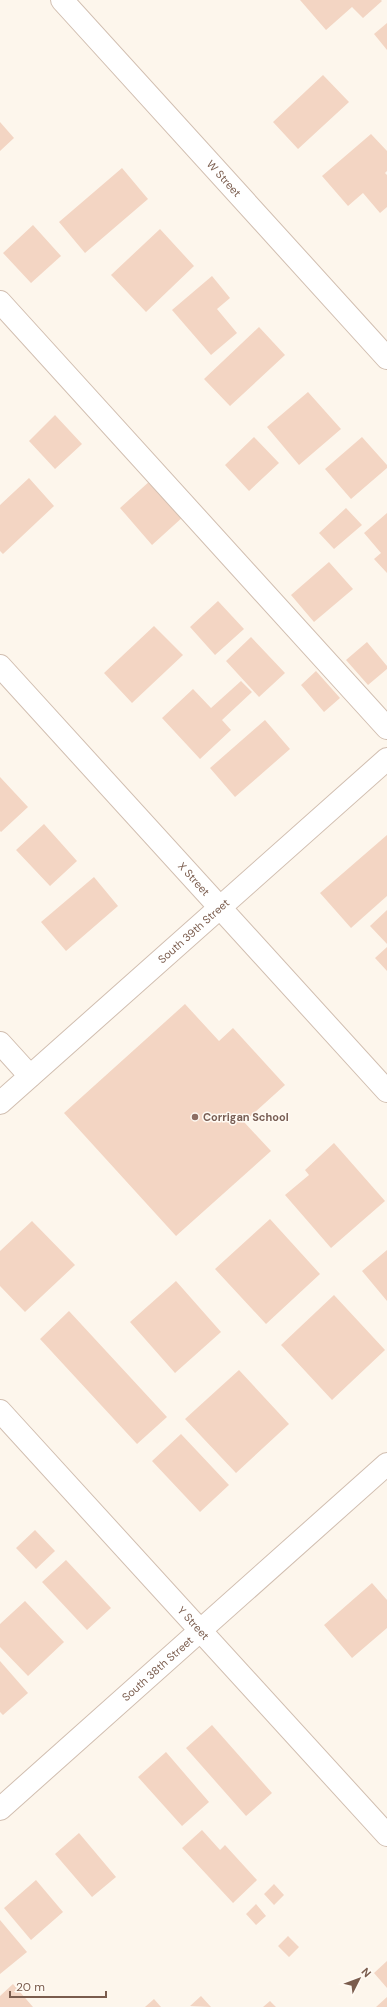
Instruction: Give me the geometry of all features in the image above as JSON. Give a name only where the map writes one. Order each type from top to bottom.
[{"type":"street","name":"W Street","points":[[62,0],[387,358]]},
{"type":"street","points":[[0,302],[387,728]]},
{"type":"street","name":"X Street","points":[[0,666],[387,1091]]},
{"type":"street","name":"South 39th Street","points":[[0,1103],[387,758]]},
{"type":"street","points":[[0,1043],[30,1076]]},
{"type":"street","name":"Y Street","points":[[0,1411],[387,1835]]},
{"type":"street","name":"South 38th Street","points":[[0,1809],[387,1465]]},
{"type":"building","points":[[300,0],[382,1],[363,18],[352,7],[326,30]]},
{"type":"building","points":[[387,23],[387,50],[374,34]]},
{"type":"building","points":[[323,75],[349,102],[298,149],[273,122]]},
{"type":"building","points":[[0,122],[14,138],[0,151]]},
{"type":"building","points":[[371,134],[387,151],[387,171],[385,173],[387,175],[387,207],[380,213],[363,193],[348,206],[322,176]]},
{"type":"building","points":[[122,168],[148,199],[85,253],[59,222]]},
{"type":"building","points":[[33,225],[61,256],[31,283],[3,253]]},
{"type":"building","points":[[160,229],[194,266],[146,312],[111,275]]},
{"type":"building","points":[[212,276],[230,298],[217,309],[237,333],[211,355],[172,310]]},
{"type":"building","points":[[259,327],[285,355],[230,406],[204,379]]},
{"type":"building","points":[[308,392],[341,429],[299,465],[267,427]]},
{"type":"building","points":[[55,415],[82,444],[55,469],[29,441]]},
{"type":"building","points":[[254,437],[279,463],[249,491],[225,465]]},
{"type":"building","points":[[362,437],[387,465],[387,468],[351,499],[325,469]]},
{"type":"building","points":[[29,478],[54,506],[3,554],[0,551],[0,505]]},
{"type":"building","points":[[151,480],[184,516],[152,545],[120,508]]},
{"type":"building","points":[[346,508],[362,525],[334,549],[319,533]]},
{"type":"building","points":[[387,513],[387,573],[374,559],[381,553],[364,533]]},
{"type":"building","points":[[329,562],[353,589],[314,622],[291,595]]},
{"type":"building","points":[[218,601],[244,629],[215,655],[190,627]]},
{"type":"building","points":[[154,626],[183,655],[132,703],[104,673]]},
{"type":"building","points":[[251,637],[285,673],[259,697],[226,661]]},
{"type":"building","points":[[367,642],[387,666],[387,669],[368,685],[346,660]]},
{"type":"building","points":[[316,671],[340,698],[324,712],[301,685]]},
{"type":"building","points":[[241,681],[252,692],[222,720],[231,730],[200,759],[162,718],[193,689],[211,708]]},
{"type":"building","points":[[265,720],[290,749],[235,797],[210,768]]},
{"type":"building","points":[[0,777],[28,807],[1,832],[0,831]]},
{"type":"building","points":[[44,824],[77,861],[50,886],[16,850]]},
{"type":"building","points":[[387,835],[387,896],[351,928],[320,893]]},
{"type":"building","points":[[94,877],[118,906],[66,951],[41,922]]},
{"type":"building","points":[[387,910],[387,944],[370,926]]},
{"type":"building","points":[[387,947],[387,971],[375,958]]},
{"type":"building","points":[[185,1004],[219,1041],[233,1028],[285,1085],[244,1122],[271,1151],[176,1236],[64,1113]]},
{"type":"building","points":[[334,1143],[385,1201],[331,1248],[285,1195],[309,1175],[305,1170]]},
{"type":"building","points":[[270,1219],[320,1274],[266,1324],[215,1269]]},
{"type":"building","points":[[32,1221],[75,1265],[25,1312],[0,1286],[0,1251]]},
{"type":"building","points":[[387,1250],[387,1301],[362,1271]]},
{"type":"building","points":[[176,1281],[221,1332],[175,1373],[130,1322]]},
{"type":"building","points":[[334,1295],[385,1350],[332,1400],[281,1345]]},
{"type":"building","points":[[69,1311],[167,1417],[137,1444],[40,1339]]},
{"type":"building","points":[[239,1370],[289,1424],[236,1473],[185,1419]]},
{"type":"building","points":[[181,1434],[229,1485],[200,1512],[152,1461]]},
{"type":"building","points":[[35,1530],[55,1551],[36,1569],[16,1548]]},
{"type":"building","points":[[66,1560],[111,1608],[87,1630],[42,1582]]},
{"type":"building","points":[[372,1583],[387,1600],[387,1628],[352,1658],[324,1625]]},
{"type":"building","points":[[25,1601],[64,1642],[28,1676],[0,1647],[0,1624]]},
{"type":"building","points":[[0,1661],[28,1693],[3,1715],[0,1712]]},
{"type":"building","points":[[212,1725],[272,1793],[246,1816],[186,1748]]},
{"type":"building","points":[[166,1752],[209,1802],[182,1826],[138,1777]]},
{"type":"building","points":[[202,1830],[220,1850],[225,1845],[257,1880],[233,1903],[182,1848]]},
{"type":"building","points":[[79,1833],[116,1877],[92,1897],[55,1854]]},
{"type":"building","points":[[36,1880],[63,1912],[31,1940],[4,1908]]},
{"type":"building","points":[[274,1884],[284,1895],[274,1905],[264,1894]]},
{"type":"building","points":[[256,1904],[266,1916],[256,1925],[246,1914]]},
{"type":"building","points":[[0,1920],[27,1952],[0,1974]]},
{"type":"building","points":[[288,1936],[299,1947],[289,1957],[278,1946]]},
{"type":"building","points":[[387,1961],[387,1988],[374,1973]]},
{"type":"building","points":[[13,1984],[33,2007],[0,2007],[0,1996]]},
{"type":"building","points":[[201,1996],[211,2007],[190,2006]]},
{"type":"building","points":[[387,1997],[387,2007],[376,2007]]},
{"type":"building","points":[[154,1999],[161,2007],[145,2007]]},
{"type":"building","points":[[270,2001],[276,2007],[263,2007]]},
{"type":"place","name":"Corrigan School","points":[[195,1117]]}]
